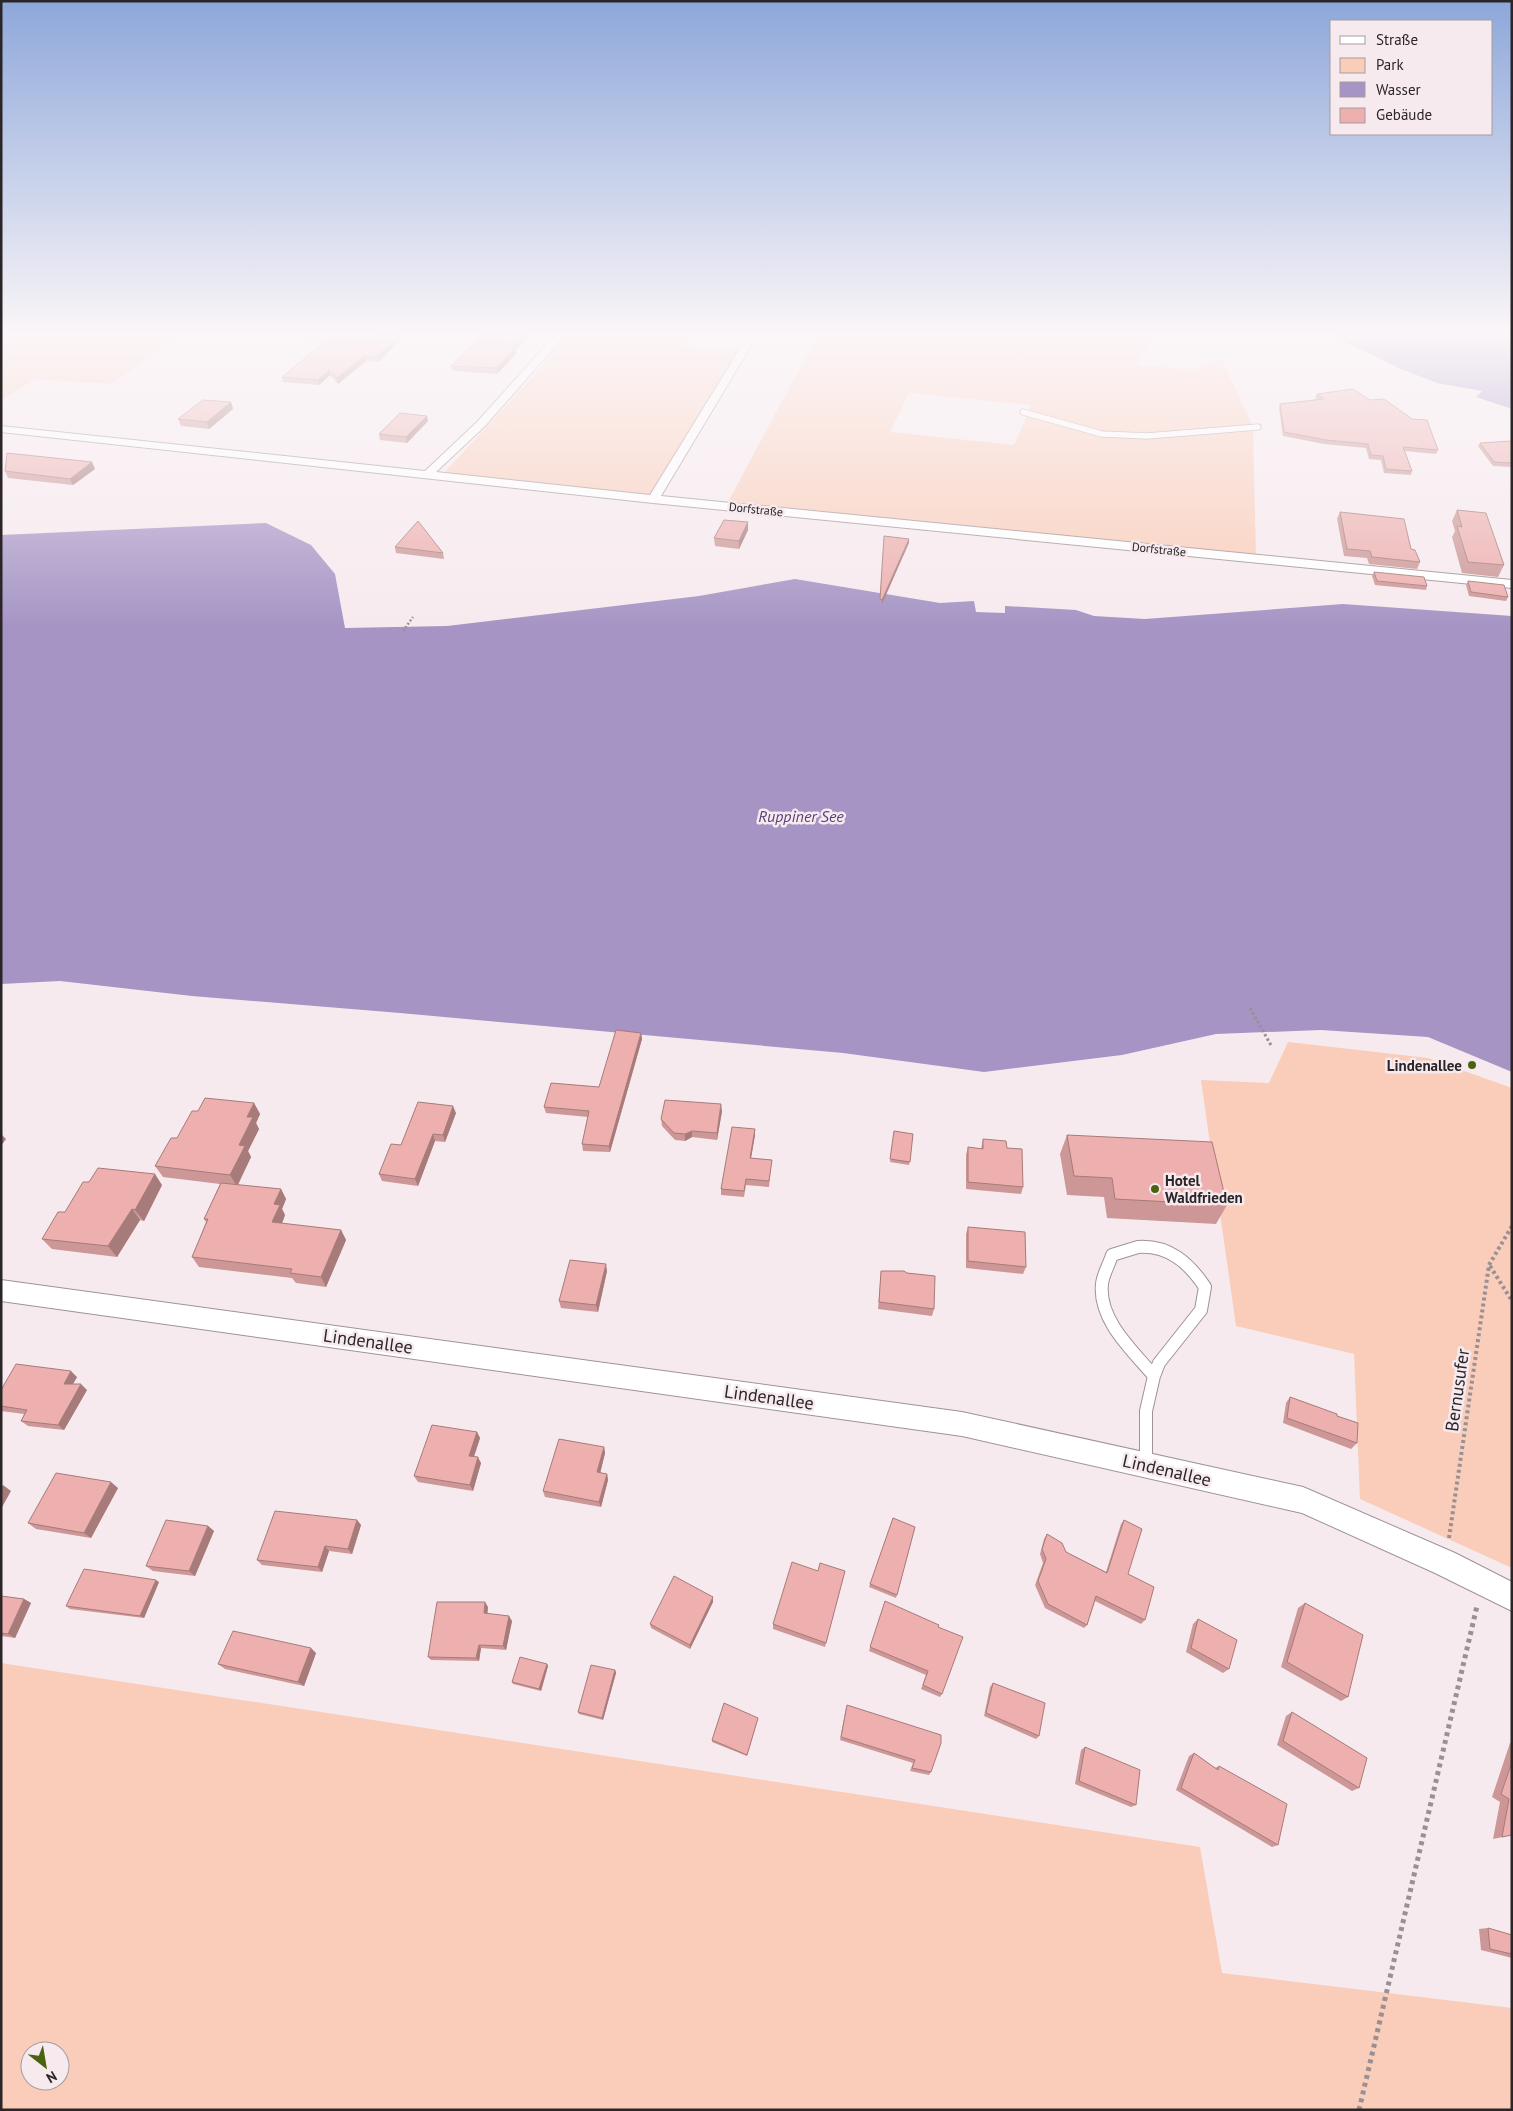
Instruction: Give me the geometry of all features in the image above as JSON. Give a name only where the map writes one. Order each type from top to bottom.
[{"type":"street","name":"Dorfstraße","points":[[34,433],[652,499],[1512,584]]},
{"type":"street","points":[[428,474],[472,433]]},
{"type":"street","points":[[652,499],[693,433]]},
{"type":"street","name":"Lindenallee","points":[[1,1290],[962,1424],[1303,1500],[1445,1563],[1512,1597]]},
{"type":"lane","points":[[1097,433],[1147,436],[1190,433]]},
{"type":"lane","points":[[1146,1465],[1146,1411],[1154,1376],[1160,1363],[1201,1310],[1205,1287],[1195,1271],[1181,1259],[1164,1250],[1143,1246],[1112,1255],[1102,1285],[1107,1315],[1128,1345],[1154,1376]]},
{"type":"path","points":[[403,631],[413,618]]},
{"type":"path","points":[[1250,1008],[1272,1047]]},
{"type":"path","name":"Bernusufer","points":[[1445,1563],[1489,1265],[1512,1226]]},
{"type":"path","points":[[1489,1265],[1512,1301]]},
{"type":"path","points":[[1359,2110],[1483,1581]]},
{"type":"green space","points":[[481,433],[691,433],[651,498],[443,474]]},
{"type":"green space","points":[[765,433],[895,433],[1014,445],[1019,433],[1253,433],[1256,557],[728,502]]},
{"type":"green space","points":[[1288,1042],[1428,1058],[1512,1088],[1512,1568],[1360,1499],[1354,1354],[1236,1326],[1201,1080],[1269,1083]]},
{"type":"green space","points":[[1,1663],[1200,1847],[1222,1973],[1512,2008],[1512,2110],[1,2110]]},
{"type":"water","name":"Ruppiner See","points":[[266,523],[311,545],[335,574],[345,628],[447,626],[699,596],[795,579],[940,603],[974,601],[976,612],[1005,613],[1005,606],[1076,610],[1094,616],[1145,619],[1343,604],[1512,616],[1512,1072],[1428,1037],[1321,1030],[1216,1034],[1122,1055],[984,1072],[843,1053],[192,996],[60,981],[1,984],[1,535]]},
{"type":"building","points":[[380,433],[410,433],[406,437],[379,434]]},
{"type":"building","points":[[1287,433],[1432,433],[1438,450],[1403,447],[1412,471],[1386,469],[1383,456],[1371,455],[1368,444],[1326,440]]},
{"type":"building","points":[[1512,441],[1512,463],[1494,462],[1480,443]]},
{"type":"building","points":[[7,453],[92,462],[70,479],[5,471]]},
{"type":"building","points":[[1457,510],[1486,513],[1504,565],[1468,562],[1457,526],[1462,527]]},
{"type":"building","points":[[1340,512],[1404,519],[1411,549],[1415,550],[1420,562],[1372,557],[1370,551],[1347,549]]},
{"type":"building","points":[[724,520],[748,522],[739,541],[714,538]]},
{"type":"building","points":[[418,521],[443,553],[395,547]]},
{"type":"building","points":[[884,536],[909,539],[882,600],[880,599]]},
{"type":"building","points":[[1374,572],[1424,577],[1427,586],[1377,581]]},
{"type":"building","points":[[1468,581],[1504,585],[1508,597],[1471,592]]},
{"type":"building","points":[[616,1030],[641,1033],[609,1146],[582,1144],[589,1111],[544,1107],[551,1083],[599,1087]]},
{"type":"building","points":[[205,1098],[254,1103],[247,1117],[253,1117],[239,1145],[245,1146],[230,1175],[155,1166],[171,1138],[177,1138],[192,1111],[198,1111]]},
{"type":"building","points":[[665,1100],[721,1104],[717,1133],[692,1131],[685,1134],[674,1133],[661,1119]]},
{"type":"building","points":[[418,1102],[453,1106],[443,1135],[433,1134],[415,1179],[379,1174],[391,1144],[401,1145]]},
{"type":"building","points":[[732,1127],[755,1129],[750,1158],[772,1160],[769,1181],[746,1179],[744,1191],[721,1189]]},
{"type":"building","points":[[894,1131],[913,1134],[910,1162],[890,1159]]},
{"type":"building","points":[[1067,1135],[1212,1142],[1227,1205],[1115,1199],[1112,1178],[1074,1176]]},
{"type":"building","points":[[983,1139],[1006,1141],[1007,1148],[1022,1149],[1023,1187],[968,1182],[968,1147],[983,1149]]},
{"type":"building","points":[[98,1168],[155,1174],[135,1210],[132,1209],[108,1246],[42,1239],[58,1212],[65,1212],[83,1182],[89,1182]]},
{"type":"building","points":[[221,1183],[281,1189],[274,1204],[280,1205],[272,1222],[341,1230],[321,1277],[290,1273],[292,1269],[192,1257],[208,1219],[204,1219]]},
{"type":"building","points":[[968,1227],[1025,1232],[1026,1267],[968,1261]]},
{"type":"building","points":[[570,1260],[606,1264],[596,1305],[559,1301]]},
{"type":"building","points":[[881,1271],[904,1271],[935,1276],[934,1309],[879,1302]]},
{"type":"building","points":[[16,1364],[71,1371],[64,1384],[81,1384],[58,1425],[21,1421],[27,1410],[1,1406],[1,1390]]},
{"type":"building","points":[[1290,1397],[1358,1423],[1357,1443],[1287,1418]]},
{"type":"building","points":[[432,1425],[477,1432],[469,1456],[478,1457],[470,1485],[414,1476]]},
{"type":"building","points":[[559,1439],[604,1447],[597,1472],[607,1474],[599,1502],[543,1491]]},
{"type":"building","points":[[56,1473],[111,1482],[84,1533],[28,1523]]},
{"type":"building","points":[[275,1511],[357,1520],[348,1549],[325,1546],[318,1567],[257,1560]]},
{"type":"building","points":[[893,1518],[915,1527],[897,1595],[870,1584]]},
{"type":"building","points":[[166,1520],[208,1526],[189,1571],[146,1566]]},
{"type":"building","points":[[1124,1520],[1142,1529],[1128,1574],[1154,1587],[1145,1620],[1096,1596],[1087,1625],[1048,1604],[1038,1581],[1046,1559],[1042,1549],[1047,1534],[1062,1543],[1066,1552],[1107,1573]]},
{"type":"building","points":[[792,1562],[818,1571],[820,1563],[845,1571],[826,1643],[773,1624]]},
{"type":"building","points":[[84,1569],[156,1580],[140,1616],[66,1606]]},
{"type":"building","points":[[674,1576],[713,1597],[690,1645],[650,1624]]},
{"type":"building","points":[[1,1596],[24,1599],[8,1634],[1,1633]]},
{"type":"building","points":[[885,1601],[963,1637],[942,1694],[923,1685],[928,1671],[870,1647]]},
{"type":"building","points":[[437,1602],[485,1602],[484,1613],[509,1616],[503,1646],[479,1645],[476,1658],[428,1657]]},
{"type":"building","points":[[1305,1603],[1363,1635],[1348,1697],[1287,1662]]},
{"type":"building","points":[[1198,1619],[1237,1640],[1229,1669],[1191,1648]]},
{"type":"building","points":[[233,1631],[311,1648],[298,1682],[218,1664]]},
{"type":"building","points":[[520,1657],[547,1664],[539,1689],[512,1682]]},
{"type":"building","points":[[591,1665],[615,1670],[602,1718],[578,1712]]},
{"type":"building","points":[[993,1683],[1045,1703],[1039,1736],[986,1713]]},
{"type":"building","points":[[724,1703],[758,1718],[747,1755],[712,1740]]},
{"type":"building","points":[[847,1705],[941,1735],[941,1743],[931,1772],[912,1768],[915,1760],[841,1737]]},
{"type":"building","points":[[1292,1712],[1367,1758],[1359,1788],[1283,1741]]},
{"type":"building","points":[[1085,1747],[1140,1770],[1136,1805],[1079,1781]]},
{"type":"building","points":[[1194,1753],[1218,1770],[1219,1766],[1287,1804],[1278,1845],[1181,1788]]},
{"type":"building","points":[[1512,1762],[1512,1835],[1502,1837],[1509,1799],[1501,1794]]},
{"type":"building","points":[[1488,1928],[1512,1935],[1512,1954],[1490,1949]]},
{"type":"place","name":"Lindenallee","points":[[1472,1065]]},
{"type":"place","name":"Hotel Waldfrieden","points":[[1155,1189]]}]
